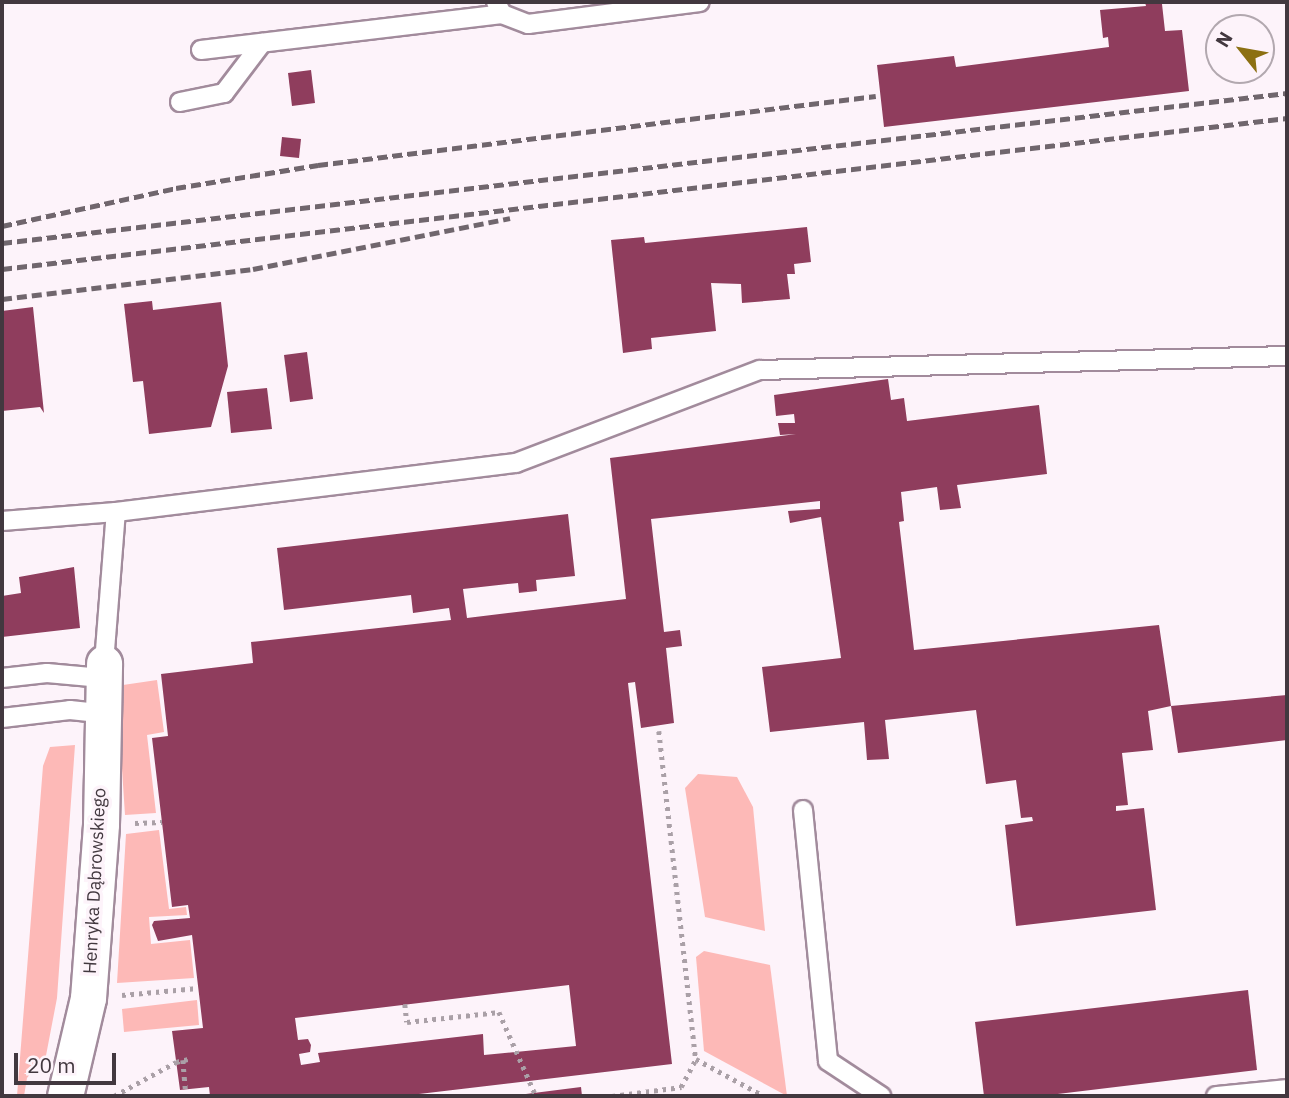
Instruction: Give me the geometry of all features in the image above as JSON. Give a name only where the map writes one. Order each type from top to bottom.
[{"type":"street","name":"Henryka Dąbrowskiego","points":[[65,1096],[88,998],[101,824],[103,671]]},
{"type":"lane","points":[[201,50],[499,8],[528,24],[700,2]]},
{"type":"lane","points":[[180,102],[224,93],[262,43]]},
{"type":"lane","points":[[2,521],[116,512],[516,463],[760,370],[1287,356]]},
{"type":"lane","points":[[2,678],[103,671],[116,512]]},
{"type":"lane","points":[[2,718],[70,709],[101,713]]},
{"type":"lane","points":[[803,810],[828,1061],[881,1096]]},
{"type":"lane","points":[[1216,1096],[1287,1089]]},
{"type":"path","points":[[611,1096],[681,1087],[696,1059],[659,732]]},
{"type":"path","points":[[88,998],[198,988]]},
{"type":"path","points":[[405,1004],[407,1022],[499,1012],[536,1096]]},
{"type":"path","points":[[696,1059],[764,1096]]},
{"type":"path","points":[[114,1096],[185,1060],[186,1096]]},
{"type":"shaded area","points":[[157,680],[164,732],[147,735],[156,813],[125,815],[120,738],[123,685]]},
{"type":"shaded area","points":[[75,745],[57,998],[44,1066],[38,1064],[27,1078],[24,1096],[17,1096],[43,766],[50,747]]},
{"type":"shaded area","points":[[698,774],[737,777],[753,807],[765,931],[705,917],[685,788]]},
{"type":"shaded area","points":[[159,830],[169,909],[186,907],[187,915],[149,917],[151,944],[190,940],[194,978],[117,983],[126,834]]},
{"type":"shaded area","points":[[704,951],[770,965],[787,1096],[704,1051],[696,957]]},
{"type":"shaded area","points":[[197,1000],[199,1025],[124,1032],[122,1009]]},
{"type":"building","points":[[1145,2],[1162,4],[1165,31],[1182,30],[1189,91],[884,127],[877,65],[954,56],[956,67],[1109,47],[1108,37],[1103,38],[1100,10],[1146,6]]},
{"type":"building","points":[[311,70],[315,103],[292,106],[288,73]]},
{"type":"building","points":[[282,137],[301,139],[299,158],[280,156]]},
{"type":"building","points":[[807,227],[811,262],[794,264],[795,274],[787,274],[790,299],[742,303],[741,284],[711,283],[716,331],[651,338],[652,349],[623,353],[611,240],[644,237],[645,243]]},
{"type":"building","points":[[152,301],[153,310],[221,302],[228,366],[211,427],[149,434],[143,381],[133,382],[124,304]]},
{"type":"building","points":[[33,307],[44,413],[40,407],[2,411],[2,311]]},
{"type":"building","points":[[307,352],[313,399],[290,402],[284,355]]},
{"type":"building","points":[[888,379],[891,400],[904,398],[907,421],[1039,405],[1047,474],[957,485],[961,508],[940,510],[937,487],[901,492],[904,521],[899,522],[914,650],[1159,625],[1171,706],[1148,711],[1153,750],[1122,753],[1128,805],[1116,806],[1116,811],[1144,808],[1156,910],[1016,926],[1005,825],[1033,821],[1032,817],[1021,818],[1016,780],[986,784],[976,710],[885,720],[889,759],[867,760],[864,722],[770,732],[762,667],[841,658],[821,517],[790,523],[788,511],[820,509],[820,501],[651,519],[664,632],[680,630],[682,646],[666,648],[674,723],[641,728],[635,682],[628,683],[672,1064],[402,1096],[210,1096],[209,1087],[180,1090],[172,1031],[203,1028],[192,935],[158,941],[152,925],[154,921],[190,918],[188,905],[172,907],[152,738],[168,736],[161,674],[253,663],[251,642],[451,620],[449,608],[413,613],[411,595],[284,610],[277,548],[568,514],[575,576],[536,580],[537,591],[519,593],[518,583],[463,589],[467,618],[626,599],[610,458],[796,434],[780,435],[778,423],[795,423],[794,414],[776,416],[774,395]],"holes":[[[569,985],[576,1046],[484,1055],[483,1034],[318,1053],[320,1062],[301,1065],[299,1054],[310,1052],[311,1045],[308,1039],[298,1040],[295,1018]]]},
{"type":"building","points":[[267,388],[272,429],[231,433],[227,392]]},
{"type":"building","points":[[74,567],[80,628],[2,637],[2,596],[21,593],[19,577]]},
{"type":"building","points":[[1287,695],[1287,740],[1178,753],[1171,706]]},
{"type":"building","points":[[1248,990],[1257,1070],[1041,1096],[984,1096],[975,1022]]},
{"type":"building","points":[[581,1087],[582,1096],[518,1096],[518,1095]]},
{"type":"railway","points":[[2,243],[1287,93]]},
{"type":"railway","points":[[2,226],[176,188],[318,165],[876,96]]},
{"type":"railway","points":[[2,269],[1287,118]]},
{"type":"railway","points":[[2,299],[253,269],[510,218]]}]
